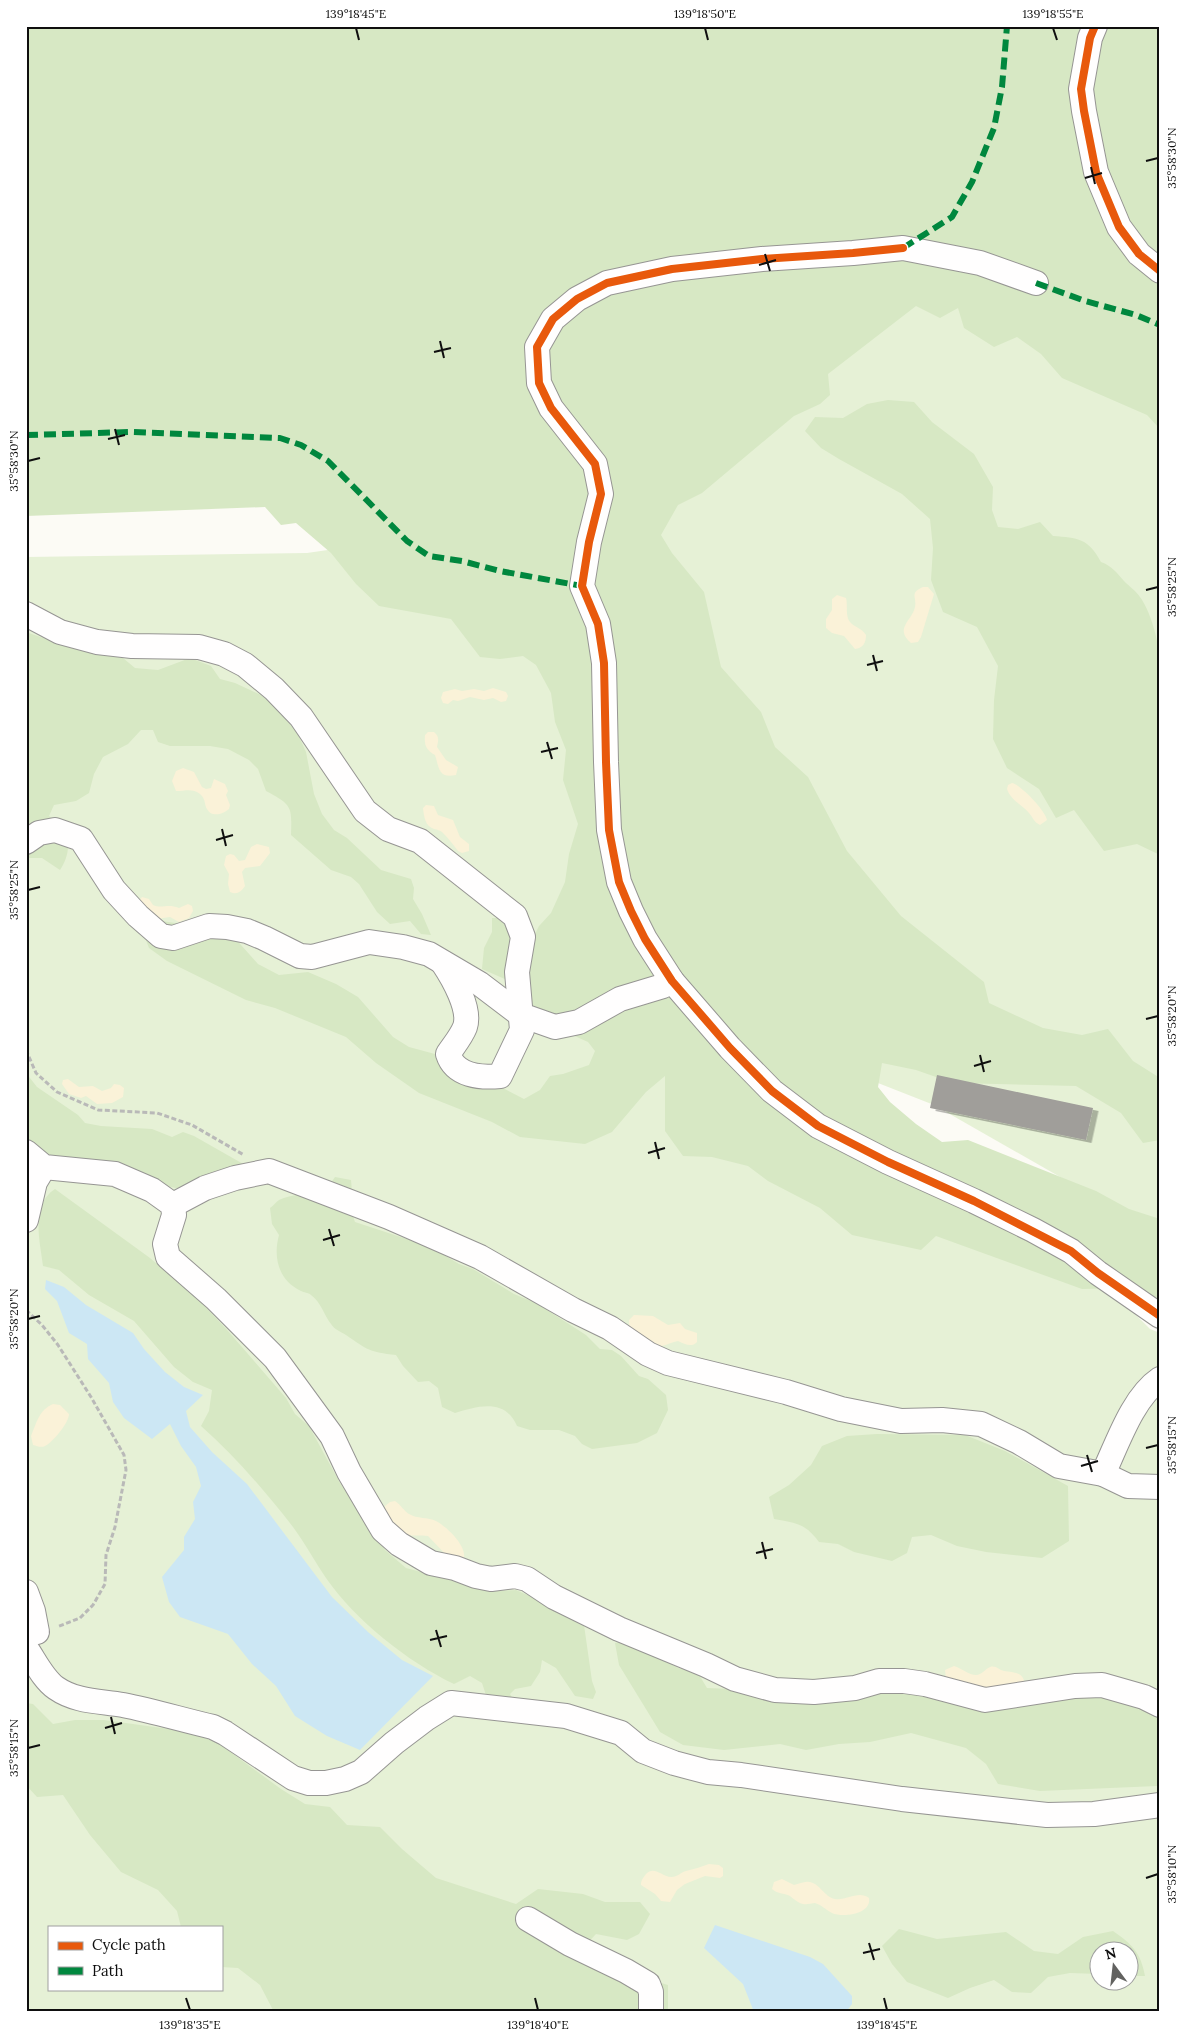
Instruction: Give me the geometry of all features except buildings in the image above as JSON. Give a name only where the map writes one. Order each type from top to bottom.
[{"type":"street","points":[[1095,26],[1090,38],[1081,89],[1096,172],[1119,226],[1139,254],[1160,271]]},
{"type":"street","points":[[1036,282],[980,263],[903,248],[762,259],[681,268],[607,283],[577,299],[552,319],[537,347],[539,383],[551,408],[595,464],[597,472],[601,494],[589,542],[582,586],[598,624],[604,663],[609,830],[619,882],[630,911],[645,939],[672,980],[730,1048],[772,1091],[818,1126],[888,1162],[974,1200],[1071,1251],[1106,1279],[1160,1316]]},
{"type":"street","points":[[26,614],[60,632],[97,642],[132,646],[199,647],[224,654],[245,665],[260,676],[301,717],[365,811],[388,829],[420,841],[515,916],[523,937],[516,985],[522,1030],[500,1076],[486,1077],[468,1074],[450,1062],[448,1054],[460,1037],[466,1024],[464,1006],[456,984],[443,963]]},
{"type":"street","points":[[26,842],[39,833],[55,830],[81,839],[114,890],[138,916],[161,936],[173,938],[208,926],[227,927],[246,930],[300,956],[312,957],[369,942],[403,947],[429,954],[480,984],[521,1016],[555,1027],[579,1022],[620,999],[663,986],[672,980]]},
{"type":"street","points":[[26,1220],[35,1182],[35,1160],[114,1174],[152,1190],[173,1205],[174,1215],[165,1244],[168,1257],[216,1299],[275,1358],[332,1436],[349,1472],[383,1530],[399,1544],[431,1563],[492,1579],[516,1576],[528,1579],[554,1597],[618,1629],[706,1665],[734,1679],[775,1690],[814,1692],[855,1688],[879,1681],[904,1681],[925,1684],[984,1700],[1075,1686],[1102,1685],[1144,1697],[1160,1705]]},
{"type":"street","points":[[173,1205],[205,1188],[235,1178],[269,1170],[389,1217],[480,1257],[573,1310],[610,1328],[648,1354],[668,1363],[786,1392],[841,1409],[901,1421],[942,1420],[982,1424],[1019,1442],[1059,1466],[1103,1474],[1128,1486],[1160,1487]]},
{"type":"street","points":[[1103,1474],[1132,1412],[1151,1384],[1160,1378]]},
{"type":"street","points":[[26,1592],[33,1611],[30,1638],[45,1677],[56,1688],[88,1701],[122,1705],[213,1727],[293,1778],[309,1783],[326,1783],[345,1779],[361,1772],[394,1743],[427,1718],[451,1703],[566,1716],[621,1734],[643,1751],[674,1763],[708,1772],[741,1774],[902,1799],[1047,1815],[1094,1814],[1160,1805]]},
{"type":"street","points":[[528,1919],[570,1944],[626,1971],[648,1984],[651,1992],[651,2012]]},
{"type":"path","points":[[26,1050],[36,1073],[57,1092],[98,1110],[157,1113],[192,1125],[269,1170]]},
{"type":"path","points":[[26,1310],[42,1325],[58,1345],[91,1397],[124,1455],[126,1470],[115,1527],[106,1555],[104,1584],[92,1605],[80,1618],[30,1638]]},
{"type":"green space","points":[[26,26],[1160,26],[1160,429],[1147,415],[1062,378],[1041,354],[1017,337],[994,347],[964,328],[958,308],[940,318],[916,306],[828,374],[830,395],[820,404],[794,416],[702,493],[678,505],[661,535],[672,553],[704,592],[721,667],[761,712],[775,747],[808,777],[847,851],[901,916],[984,982],[989,1003],[1043,1028],[1082,1035],[1108,1029],[1133,1061],[1160,1078],[1160,1140],[1143,1143],[1121,1113],[1076,1086],[953,1083],[916,1070],[882,1063],[878,1087],[890,1102],[916,1124],[942,1142],[968,1140],[1096,1191],[1129,1209],[1160,1219],[1160,1307],[1132,1288],[1082,1289],[936,1236],[921,1250],[852,1235],[820,1208],[768,1181],[748,1166],[712,1157],[683,1156],[665,1131],[665,1076],[646,1092],[612,1132],[585,1144],[520,1137],[492,1122],[419,1093],[376,1063],[346,1037],[275,1008],[246,1000],[167,961],[149,948],[144,935],[155,920],[182,924],[233,936],[258,964],[279,975],[308,972],[336,984],[358,997],[393,1037],[409,1047],[435,1054],[448,1069],[497,1085],[524,1099],[540,1090],[550,1076],[563,1074],[589,1065],[595,1051],[588,1042],[535,1014],[507,980],[482,969],[484,948],[492,932],[492,918],[501,918],[510,930],[530,944],[539,926],[551,913],[565,882],[569,854],[578,824],[563,780],[566,750],[555,722],[551,693],[536,665],[523,656],[500,659],[480,657],[451,619],[379,606],[356,584],[331,553],[296,523],[281,525],[265,507],[26,516]]},
{"type":"green space","points":[[893,258],[1160,409],[1160,1234],[934,1105],[878,1083],[602,546]]},
{"type":"green space","points":[[888,400],[914,402],[932,422],[974,454],[993,487],[992,510],[998,527],[1018,529],[1040,522],[1053,536],[1082,541],[1092,548],[1101,562],[1114,570],[1140,597],[1152,621],[1161,668],[1160,697],[1157,708],[1160,708],[1160,855],[1137,844],[1104,851],[1074,810],[1056,818],[1039,789],[1007,768],[993,739],[994,700],[998,666],[977,627],[943,612],[931,580],[933,548],[930,519],[902,494],[821,448],[805,431],[815,417],[843,418],[867,404]]},
{"type":"green space","points":[[369,544],[562,597],[597,819],[1020,1234],[1131,1310],[1150,1329],[1160,1333],[1160,2012],[26,2012],[26,557],[307,553]]},
{"type":"green space","points":[[26,632],[78,650],[123,658],[135,668],[158,670],[190,658],[211,666],[220,679],[235,683],[261,695],[277,707],[296,730],[306,752],[314,794],[322,814],[334,830],[347,838],[381,870],[411,879],[414,888],[413,899],[431,935],[421,934],[410,921],[390,924],[377,912],[359,884],[351,877],[331,870],[291,835],[289,807],[286,803],[266,791],[258,769],[249,760],[228,749],[210,746],[170,746],[158,742],[153,730],[141,730],[128,744],[103,757],[94,774],[89,793],[76,801],[54,805],[49,816],[56,821],[65,833],[68,847],[67,855],[60,870],[42,858],[26,858]]},
{"type":"green space","points":[[26,1073],[37,1087],[78,1115],[85,1123],[101,1126],[152,1129],[172,1137],[183,1132],[194,1136],[252,1169],[180,1189],[47,1160],[26,1142]]},
{"type":"green space","points":[[335,1177],[351,1180],[353,1217],[355,1222],[431,1247],[459,1264],[473,1269],[514,1294],[536,1303],[586,1335],[600,1349],[612,1350],[621,1356],[639,1376],[648,1379],[666,1395],[668,1410],[657,1433],[637,1443],[592,1449],[582,1444],[575,1436],[559,1430],[530,1430],[517,1426],[512,1417],[498,1408],[490,1406],[455,1413],[442,1407],[438,1388],[429,1381],[418,1382],[403,1366],[396,1355],[369,1350],[332,1326],[314,1298],[293,1286],[282,1274],[277,1259],[279,1235],[272,1224],[270,1208],[286,1197],[324,1188]]},
{"type":"green space","points":[[55,1189],[150,1258],[198,1299],[228,1331],[286,1398],[295,1414],[309,1426],[340,1483],[385,1550],[406,1568],[478,1587],[499,1591],[516,1590],[546,1603],[584,1625],[592,1681],[596,1692],[593,1699],[575,1696],[556,1668],[542,1660],[540,1672],[531,1686],[515,1689],[510,1694],[515,1703],[487,1698],[482,1683],[470,1676],[454,1684],[436,1675],[401,1652],[367,1624],[338,1594],[272,1500],[238,1462],[201,1426],[209,1411],[212,1390],[193,1382],[174,1367],[134,1321],[89,1295],[59,1270],[43,1266],[38,1224],[39,1214],[47,1196]]},
{"type":"green space","points":[[877,1434],[965,1435],[1005,1451],[1068,1486],[1069,1541],[1042,1558],[986,1552],[957,1546],[931,1535],[912,1537],[907,1553],[892,1561],[854,1552],[838,1544],[819,1542],[804,1527],[774,1519],[769,1497],[789,1485],[811,1465],[822,1446],[847,1436]]},
{"type":"green space","points":[[629,1641],[678,1668],[698,1673],[707,1688],[860,1694],[892,1692],[917,1694],[1097,1695],[1136,1704],[1160,1720],[1160,1783],[1157,1786],[1040,1791],[998,1784],[986,1764],[966,1748],[911,1733],[870,1742],[839,1744],[806,1750],[780,1744],[724,1750],[683,1745],[660,1732],[619,1665],[615,1643]]},
{"type":"green space","points":[[26,1703],[33,1704],[53,1724],[75,1720],[104,1720],[169,1729],[200,1736],[218,1743],[305,1804],[330,1807],[347,1825],[380,1827],[436,1878],[516,1904],[538,1889],[583,1894],[605,1902],[640,1902],[650,1914],[639,1934],[627,1940],[596,1934],[584,1947],[641,1977],[668,1985],[668,2012],[274,2012],[260,1985],[238,1968],[222,1967],[222,1926],[181,1926],[177,1911],[158,1890],[121,1872],[90,1835],[63,1795],[37,1797],[26,1785]]},
{"type":"green space","points":[[899,1929],[937,1939],[1006,1932],[1034,1951],[1058,1954],[1083,1937],[1113,1931],[1125,1940],[1088,1940],[1088,1974],[1070,1973],[1048,1977],[1031,1993],[1012,1992],[994,1980],[948,1998],[907,1982],[892,1964],[882,1946]]},
{"type":"green space","points":[[1138,1955],[1141,1961],[1145,1976],[1138,1976]]},
{"type":"sand","points":[[923,587],[928,587],[934,594],[921,637],[918,642],[911,643],[906,638],[904,629],[915,607],[915,593]]},
{"type":"sand","points":[[837,595],[846,598],[848,620],[866,635],[865,643],[860,648],[855,649],[844,636],[832,633],[826,628],[826,619],[832,610],[832,599]]},
{"type":"sand","points":[[493,688],[506,692],[508,696],[506,701],[501,702],[493,698],[484,700],[470,697],[458,701],[453,700],[448,704],[443,703],[441,698],[443,692],[455,689],[462,691],[474,689],[484,691]]},
{"type":"sand","points":[[428,732],[436,734],[438,739],[437,747],[446,760],[458,767],[456,775],[442,774],[440,771],[435,755],[429,751],[425,744],[425,735]]},
{"type":"sand","points":[[183,768],[194,772],[202,787],[206,789],[211,788],[214,779],[225,784],[228,791],[226,795],[230,805],[229,809],[221,814],[212,814],[207,809],[203,798],[197,792],[189,790],[176,791],[172,781],[176,771]]},
{"type":"sand","points":[[1012,783],[1032,798],[1047,820],[1040,825],[1038,824],[1014,799],[1007,789],[1008,785]]},
{"type":"sand","points":[[426,805],[434,806],[438,815],[453,820],[460,837],[469,844],[469,851],[462,853],[458,851],[442,832],[429,826],[423,811]]},
{"type":"sand","points":[[257,844],[269,847],[270,853],[260,866],[245,868],[242,872],[245,886],[242,890],[237,893],[230,892],[228,884],[229,874],[224,865],[226,856],[230,854],[234,855],[239,861],[245,860],[251,847]]},
{"type":"sand","points":[[142,897],[149,899],[156,906],[179,908],[188,904],[192,906],[193,911],[189,918],[179,922],[170,917],[157,919],[138,902]]},
{"type":"sand","points":[[68,1079],[79,1087],[93,1086],[102,1091],[111,1088],[114,1084],[120,1085],[124,1088],[123,1097],[112,1103],[97,1104],[86,1096],[81,1098],[69,1094],[62,1084],[63,1080]]},
{"type":"sand","points":[[634,1315],[653,1316],[668,1325],[680,1323],[685,1329],[697,1333],[697,1342],[690,1345],[678,1341],[662,1346],[630,1328],[629,1320]]},
{"type":"sand","points":[[53,1404],[60,1405],[69,1414],[68,1418],[52,1441],[42,1447],[33,1445],[31,1436],[39,1417],[44,1410]]},
{"type":"sand","points":[[395,1501],[409,1514],[433,1520],[445,1527],[459,1542],[464,1552],[464,1557],[459,1560],[449,1558],[428,1536],[407,1535],[399,1531],[386,1515],[385,1510],[385,1506]]},
{"type":"sand","points":[[954,1666],[976,1675],[990,1667],[994,1667],[1020,1675],[1025,1684],[977,1692],[946,1678],[945,1670]]},
{"type":"sand","points":[[709,1864],[719,1865],[723,1868],[723,1876],[720,1878],[705,1876],[685,1884],[677,1890],[670,1902],[661,1901],[655,1894],[641,1885],[643,1878],[650,1871],[672,1877]]},
{"type":"sand","points":[[782,1879],[794,1885],[806,1882],[813,1883],[828,1896],[835,1899],[844,1899],[857,1895],[865,1896],[869,1898],[869,1903],[862,1911],[849,1915],[832,1913],[815,1903],[801,1903],[790,1896],[772,1889],[774,1882]]},
{"type":"water","points":[[46,1280],[64,1287],[86,1305],[133,1333],[144,1349],[165,1372],[184,1387],[203,1395],[186,1411],[190,1427],[212,1452],[247,1484],[332,1597],[368,1632],[402,1660],[433,1676],[360,1750],[327,1736],[295,1716],[276,1686],[252,1664],[228,1634],[180,1617],[169,1602],[162,1577],[184,1550],[184,1537],[195,1519],[193,1502],[201,1486],[196,1467],[181,1446],[170,1424],[152,1439],[124,1418],[113,1402],[109,1383],[88,1359],[87,1344],[69,1333],[57,1301],[45,1289]]},
{"type":"water","points":[[715,1925],[810,1957],[823,1964],[852,1996],[852,2004],[846,2012],[754,2012],[743,1984],[704,1948]]},
{"type":"marked path","points":[[903,248],[952,217],[972,182],[994,128],[1002,87],[1007,26]]},
{"type":"marked path","points":[[1036,283],[1085,301],[1136,315],[1160,325]]},
{"type":"marked path","points":[[26,435],[132,432],[280,438],[301,445],[328,461],[407,541],[429,556],[582,586]]},
{"type":"cycle path","points":[[1095,26],[1090,38],[1081,89],[1096,172],[1119,227],[1139,254],[1160,271]]},
{"type":"cycle path","points":[[903,248],[762,259],[672,269],[607,283],[577,299],[553,319],[537,347],[539,383],[551,408],[595,464],[601,494],[589,542],[582,586],[598,624],[604,663],[609,830],[619,882],[645,939],[672,981],[730,1048],[772,1091],[818,1126],[888,1162],[974,1201],[1071,1251],[1098,1273],[1160,1316]]}]
